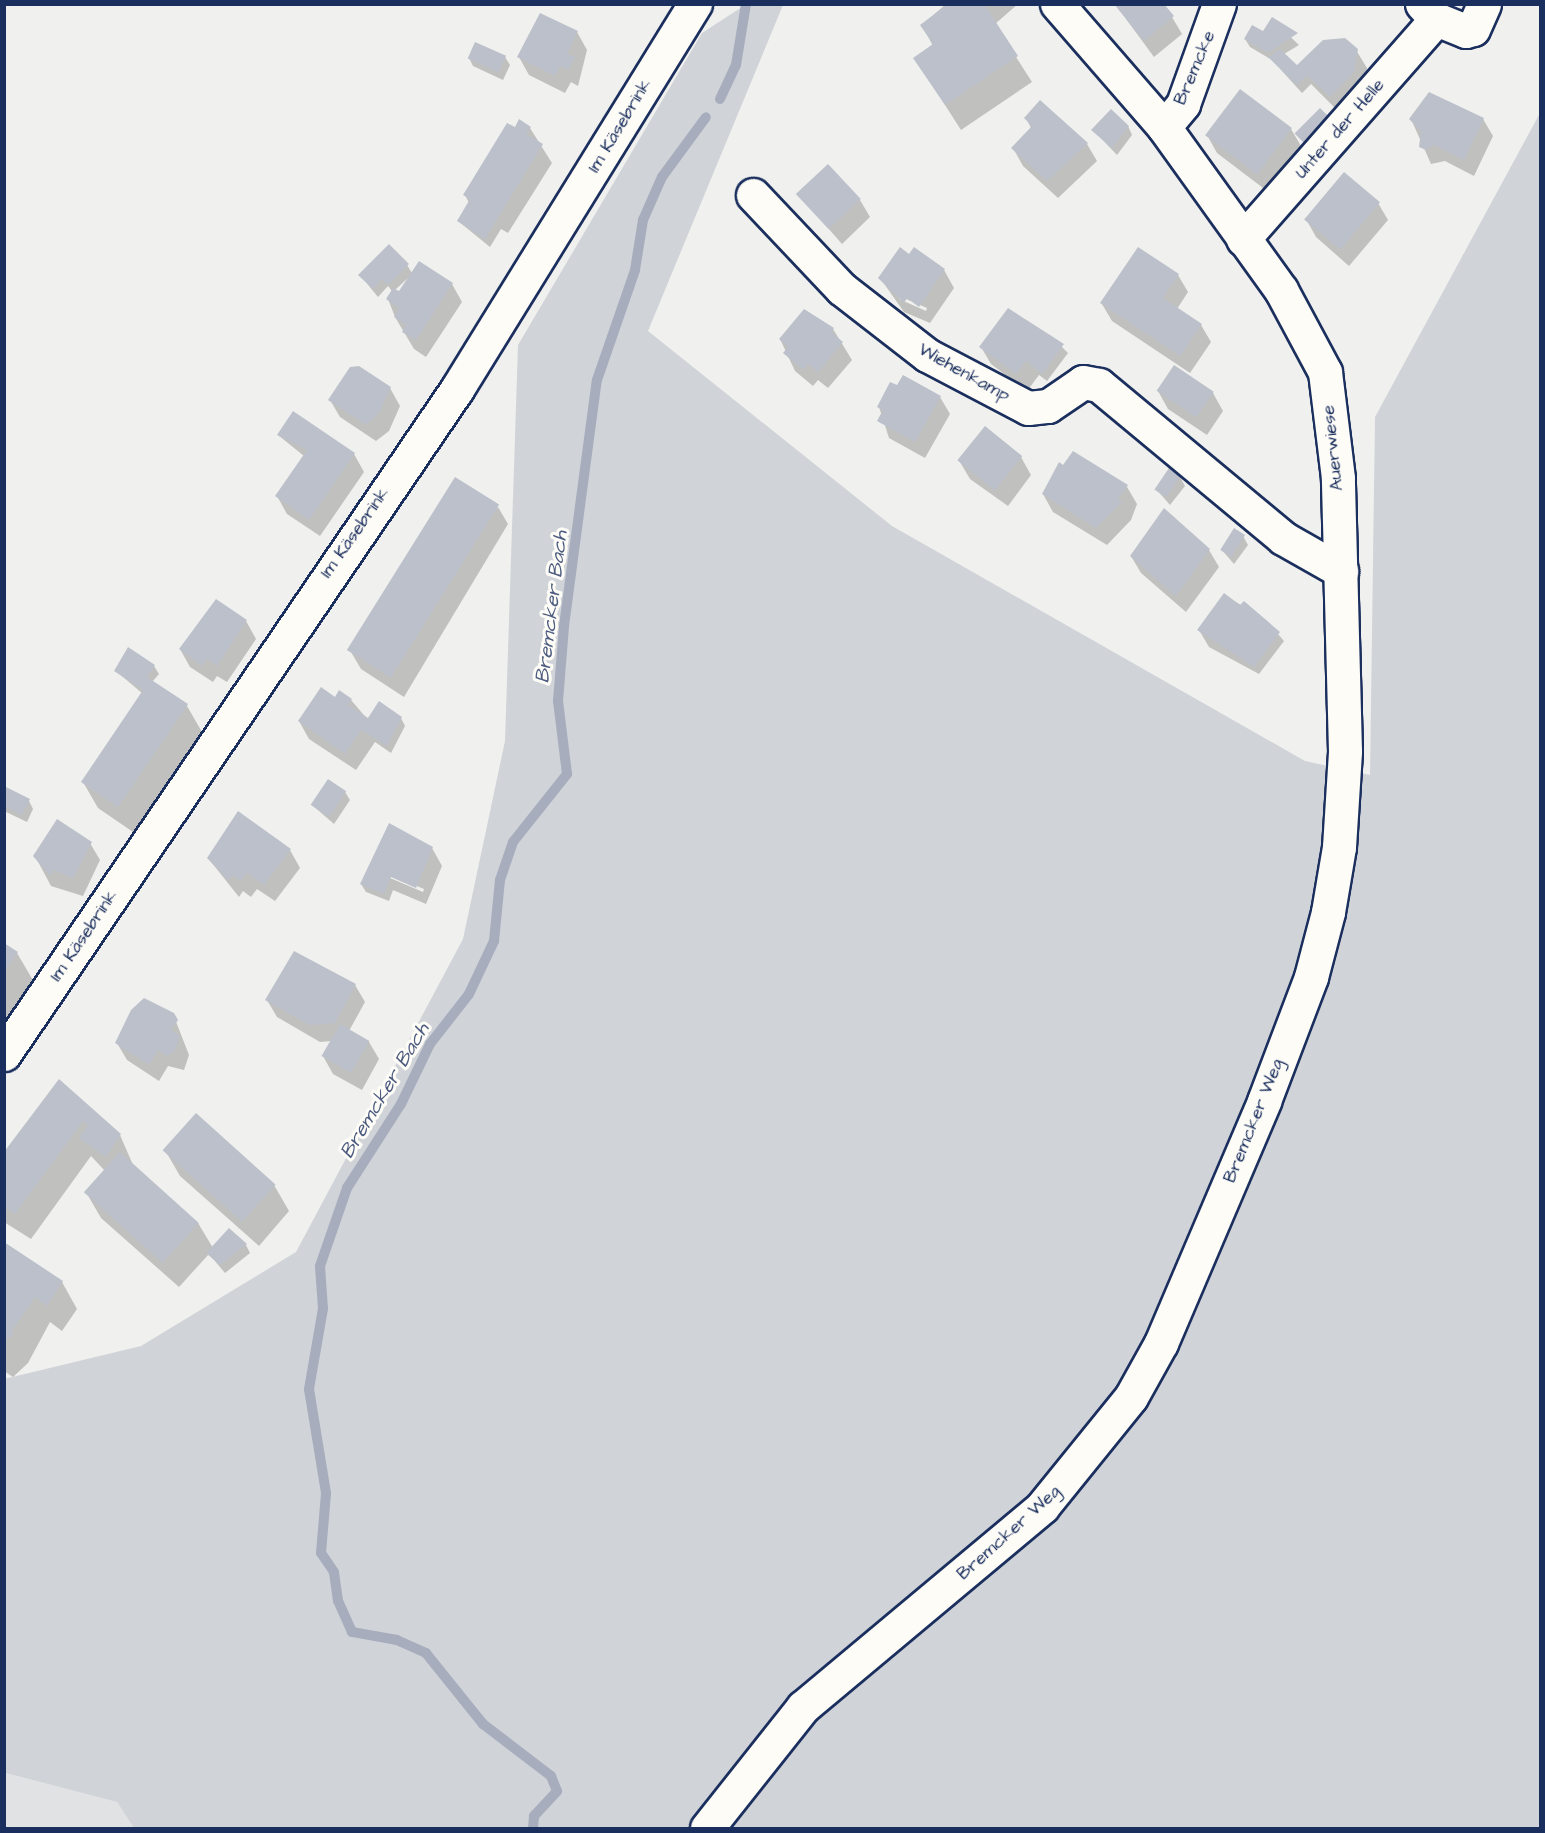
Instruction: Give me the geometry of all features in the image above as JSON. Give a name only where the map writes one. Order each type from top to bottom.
[{"type":"street","name":"Im Käsebrink","points":[[4,1054],[457,389],[695,4]]},
{"type":"street","name":"Auerwiese","points":[[1057,4],[1164,127],[1309,334],[1325,372],[1341,571],[1346,750],[1340,847],[1311,977]]},
{"type":"street","name":"Bremcke","points":[[1164,127],[1184,104],[1220,4]]},
{"type":"street","name":"Unter der Helle","points":[[1243,239],[1429,12],[1473,29],[1484,4]]},
{"type":"street","name":"Wiehenkamp","points":[[753,195],[843,289],[927,355],[1028,408],[1048,406],[1083,382],[1099,385],[1283,538],[1341,571]]},
{"type":"street","name":"Bremcker Weg","points":[[707,1828],[803,1707],[1042,1507],[1131,1397],[1213,1224],[1311,977]]},
{"type":"shaded area","points":[[745,5],[783,5],[648,331],[892,526],[1305,761],[1370,775],[1375,417],[1540,113],[1540,1828],[134,1828],[117,1802],[5,1773],[4,1379],[141,1346],[296,1252],[463,939],[505,741],[518,345],[702,33]]},
{"type":"shaded area","points":[[4,1773],[117,1802],[134,1828],[5,1828]]},
{"type":"building","points":[[948,4],[984,4],[1018,56],[945,105],[913,58],[933,44],[920,25]]},
{"type":"building","points":[[1114,4],[1164,4],[1174,16],[1144,41]]},
{"type":"building","points":[[540,13],[578,31],[567,54],[575,57],[568,70],[560,66],[555,76],[517,57]]},
{"type":"building","points":[[1272,17],[1298,33],[1268,53],[1244,39],[1252,25],[1263,31]]},
{"type":"building","points":[[1345,38],[1358,49],[1354,72],[1330,97],[1307,75],[1297,85],[1268,57],[1280,49],[1297,65],[1323,40]]},
{"type":"building","points":[[475,42],[506,56],[499,72],[468,58]]},
{"type":"building","points":[[1240,89],[1292,128],[1257,174],[1205,135]]},
{"type":"building","points":[[1429,92],[1484,118],[1464,160],[1434,145],[1426,150],[1419,147],[1421,131],[1409,119]]},
{"type":"building","points":[[1040,100],[1088,143],[1047,181],[1011,148],[1032,126],[1024,118]]},
{"type":"building","points":[[1320,108],[1331,119],[1306,145],[1295,133]]},
{"type":"building","points":[[1111,109],[1129,126],[1112,148],[1091,130]]},
{"type":"building","points":[[519,119],[531,127],[526,134],[543,144],[485,239],[457,221],[470,199],[463,195],[507,123],[515,127]]},
{"type":"building","points":[[828,164],[861,199],[829,229],[796,194]]},
{"type":"building","points":[[1344,172],[1380,202],[1340,250],[1304,219]]},
{"type":"building","points":[[389,244],[409,264],[388,285],[382,279],[373,289],[358,275]]},
{"type":"building","points":[[900,247],[909,254],[914,247],[945,269],[919,307],[907,298],[904,303],[878,278]]},
{"type":"building","points":[[1138,247],[1179,274],[1163,298],[1202,324],[1180,356],[1100,303]]},
{"type":"building","points":[[419,261],[453,283],[416,340],[402,332],[406,325],[394,317],[399,308],[386,299],[393,288],[399,291]]},
{"type":"building","points":[[1008,308],[1064,344],[1042,374],[1026,361],[1016,374],[979,347]]},
{"type":"building","points":[[804,309],[834,328],[831,332],[843,342],[818,372],[808,364],[803,370],[783,353],[788,347],[779,339]]},
{"type":"building","points":[[1174,365],[1214,392],[1196,418],[1157,391]]},
{"type":"building","points":[[359,366],[391,387],[379,413],[366,425],[328,400],[350,367]]},
{"type":"building","points":[[903,375],[941,396],[915,442],[877,421],[883,410],[877,407],[890,382],[897,385]]},
{"type":"building","points":[[293,411],[355,453],[309,520],[275,496],[307,450],[277,435]]},
{"type":"building","points":[[985,426],[1022,456],[995,490],[957,460]]},
{"type":"building","points":[[1073,451],[1128,485],[1118,499],[1122,502],[1096,528],[1042,494],[1059,462],[1063,465]]},
{"type":"building","points":[[1169,468],[1181,476],[1166,497],[1154,490]]},
{"type":"building","points":[[455,477],[499,505],[391,678],[347,650]]},
{"type":"building","points":[[1164,508],[1210,549],[1176,596],[1130,556]]},
{"type":"building","points":[[1234,528],[1245,535],[1231,557],[1220,550]]},
{"type":"building","points":[[1224,593],[1240,605],[1244,601],[1280,632],[1254,667],[1197,630]]},
{"type":"building","points":[[216,599],[247,620],[217,666],[207,659],[202,666],[179,649]]},
{"type":"building","points":[[128,647],[155,665],[147,677],[188,704],[118,807],[81,782],[143,690],[114,671]]},
{"type":"building","points":[[321,687],[335,697],[339,690],[352,699],[348,705],[368,718],[379,701],[402,717],[387,746],[361,730],[345,754],[298,721]]},
{"type":"building","points":[[328,779],[346,791],[329,817],[311,805]]},
{"type":"building","points":[[4,786],[30,799],[22,815],[4,806]]},
{"type":"building","points":[[238,811],[291,849],[264,885],[247,873],[241,881],[232,875],[229,881],[207,858]]},
{"type":"building","points":[[57,819],[92,842],[73,879],[54,870],[50,876],[33,856]]},
{"type":"building","points":[[389,823],[433,847],[416,888],[391,877],[384,894],[360,884]]},
{"type":"building","points":[[4,943],[18,952],[4,972]]},
{"type":"building","points":[[294,951],[356,984],[335,1023],[309,1025],[265,1000]]},
{"type":"building","points":[[144,998],[174,1013],[178,1020],[171,1030],[180,1036],[174,1052],[167,1056],[158,1050],[149,1065],[115,1043],[131,1010]]},
{"type":"building","points":[[340,1024],[369,1041],[351,1073],[322,1056]]},
{"type":"building","points":[[59,1079],[121,1134],[106,1157],[79,1138],[88,1125],[83,1121],[15,1214],[4,1207],[4,1152]]},
{"type":"building","points":[[196,1113],[276,1185],[242,1222],[163,1150]]},
{"type":"building","points":[[120,1152],[199,1223],[163,1263],[84,1192]]},
{"type":"building","points":[[229,1228],[247,1244],[220,1265],[206,1253]]},
{"type":"building","points":[[4,1242],[63,1281],[47,1306],[35,1297],[11,1332],[15,1334],[4,1341]]},
{"type":"waterway","name":"Bremcker Bach","points":[[720,99],[736,65],[746,4]]},
{"type":"waterway","name":"Bremcker Bach","points":[[533,1828],[534,1816],[557,1791],[551,1776],[483,1724],[426,1653],[397,1640],[352,1632],[338,1601],[334,1572],[321,1553],[326,1493],[309,1389],[323,1309],[320,1266],[347,1188],[401,1104],[430,1044],[469,994],[494,941],[500,880],[513,842],[567,774],[558,701],[564,626],[597,380],[635,270],[643,220],[662,177],[706,117]]}]
